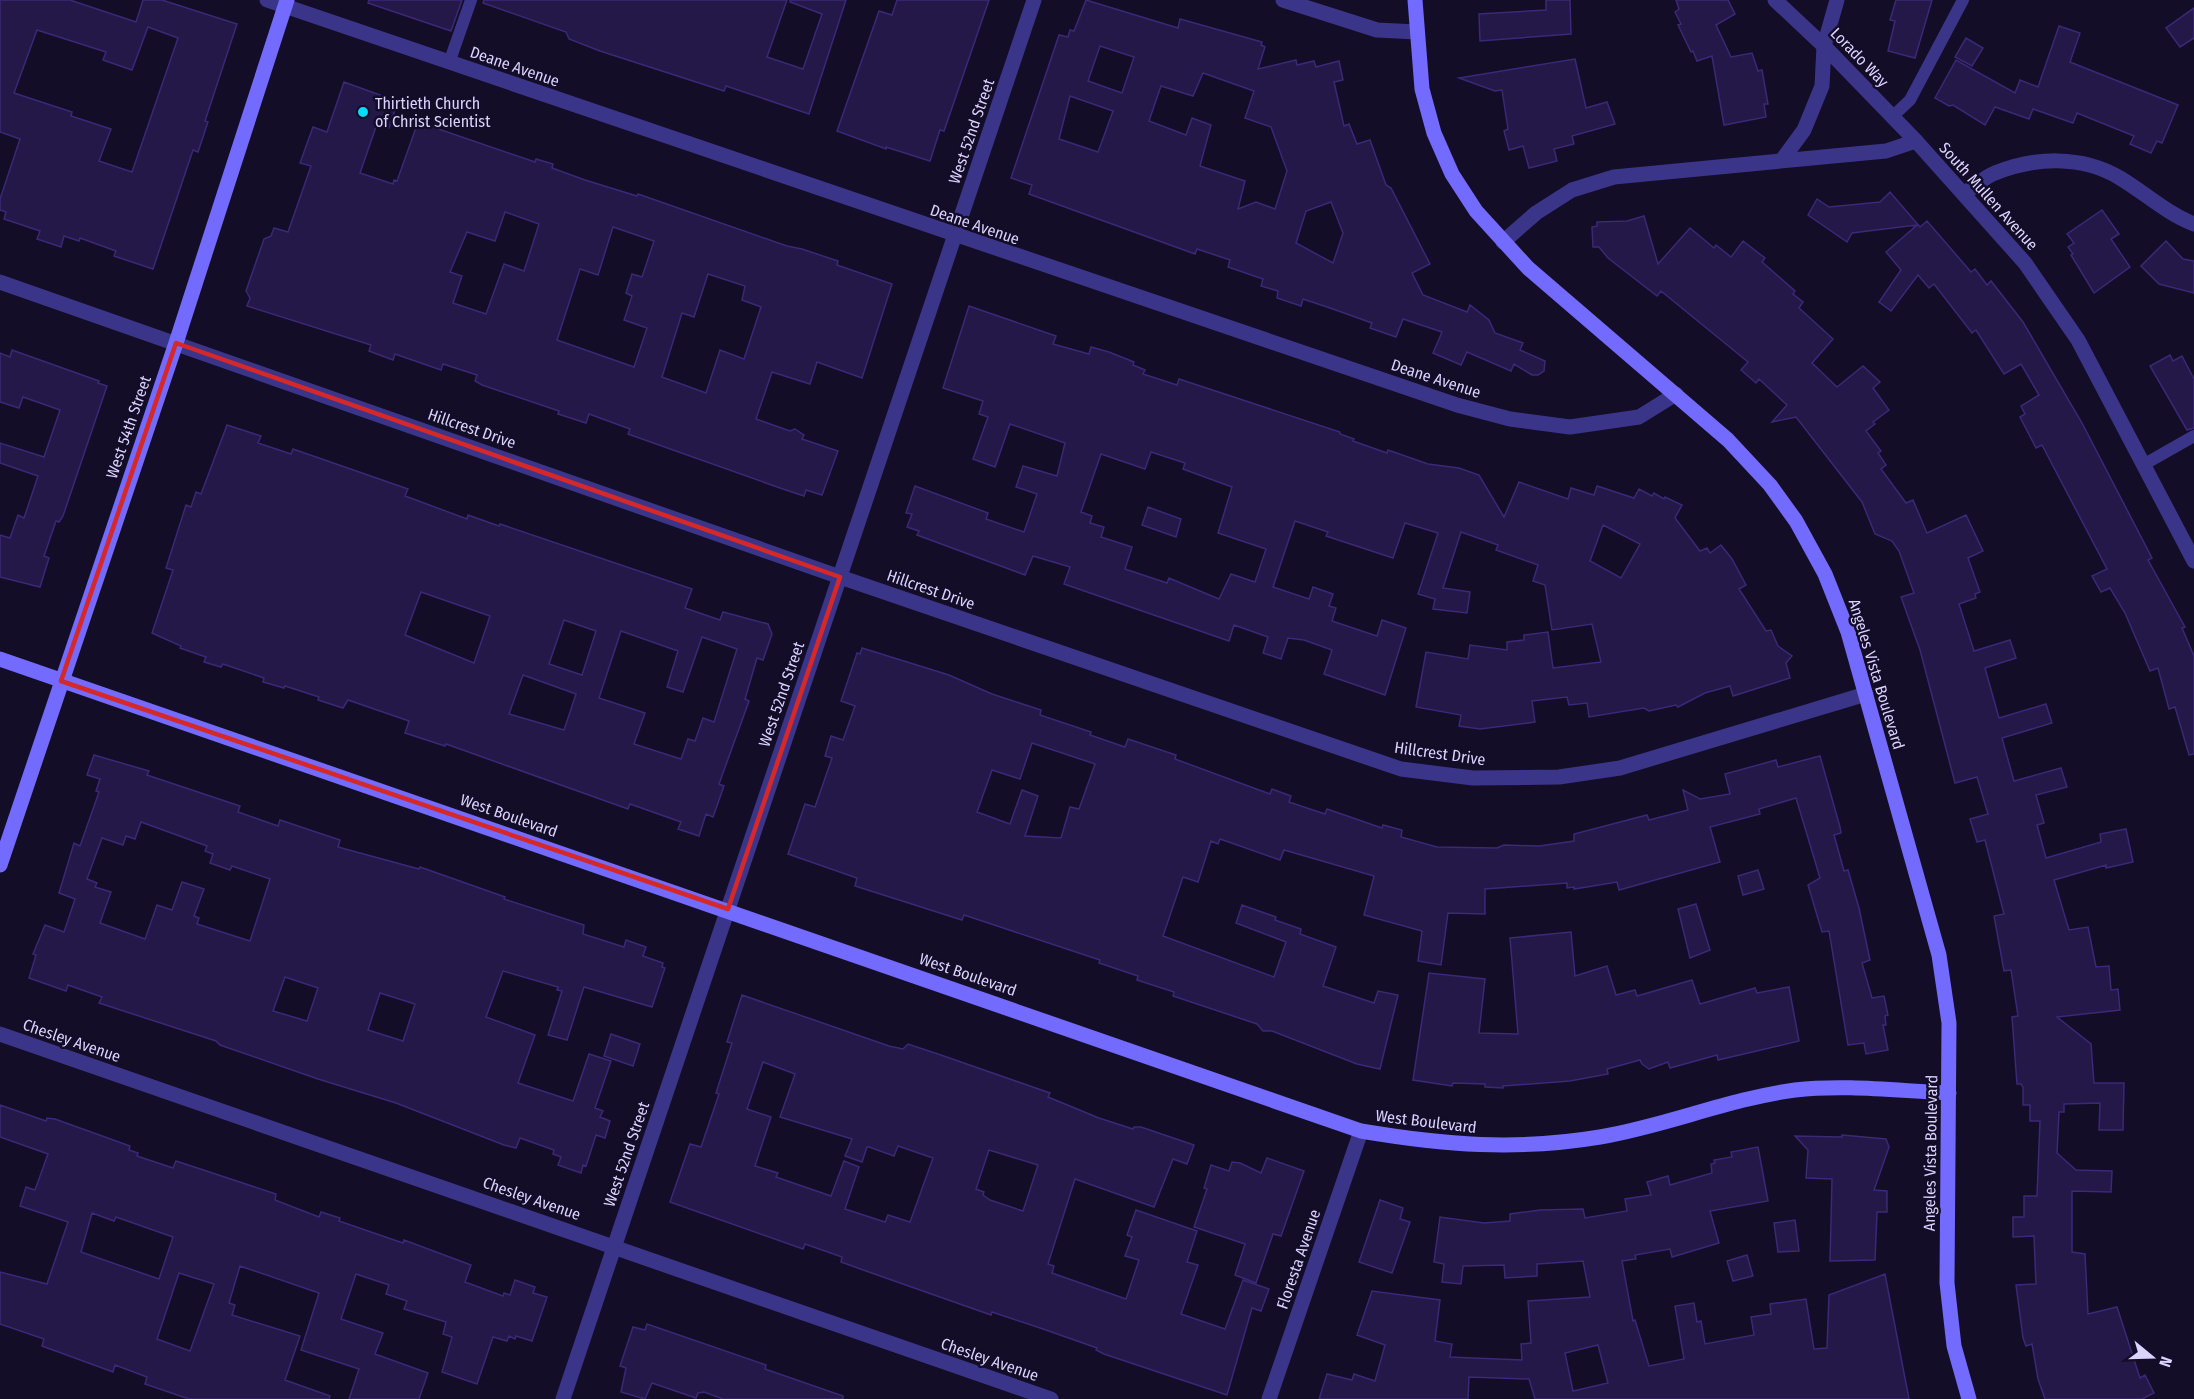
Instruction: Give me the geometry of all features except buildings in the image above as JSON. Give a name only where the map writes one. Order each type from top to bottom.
[{"type":"street","name":"Deane Avenue","points":[[267,0],[286,3],[450,63],[1457,405],[1510,418],[1570,427],[1639,417],[1676,394]]},
{"type":"street","name":"West 52nd Street","points":[[563,1399],[1034,0]]},
{"type":"street","points":[[1283,0],[1377,30],[1418,32]]},
{"type":"street","name":"Angeles Vista Boulevard","points":[[1415,0],[1422,89],[1434,133],[1452,174],[1476,211],[1528,268],[1728,440],[1770,485],[1796,522],[1825,574],[1848,632],[1939,956],[1949,1023],[1947,1283],[1954,1346],[1969,1399]]},
{"type":"street","name":"Lorado Way","points":[[1775,0],[1824,46],[1916,141]]},
{"type":"street","points":[[1782,160],[1804,130],[1822,86],[1824,46],[1837,0]]},
{"type":"street","name":"West 54th Street","points":[[0,865],[176,343],[286,3]]},
{"type":"street","name":"South Mullen Avenue","points":[[1503,242],[1536,213],[1572,190],[1603,180],[1886,151],[1916,141],[2025,263],[2051,298],[2078,340],[2194,561]]},
{"type":"street","points":[[1964,194],[1994,173],[2051,159],[2088,164],[2118,176],[2175,216],[2194,224]]},
{"type":"street","name":"Hillcrest Drive","points":[[0,282],[840,577],[1401,769],[1473,778],[1559,777],[1620,768],[1866,694]]},
{"type":"street","name":"West Boulevard","points":[[0,659],[728,909],[1361,1131],[1421,1141],[1491,1147],[1543,1144],[1602,1137],[1750,1097],[1798,1090],[1949,1093]]},
{"type":"street","name":"Chesley Avenue","points":[[0,1034],[1051,1399]]},
{"type":"street","name":"Floresta Avenue","points":[[1269,1399],[1361,1131]]},
{"type":"lane","points":[[450,63],[471,0]]},
{"type":"lane","points":[[1892,117],[1910,100],[1964,0]]},
{"type":"lane","points":[[2144,465],[2194,436]]},
{"type":"highlighted area","points":[[176,343],[840,577],[728,909],[61,681]]},
{"type":"place","name":"Thirtieth Church of Christ Scientist","points":[[363,112]]}]
